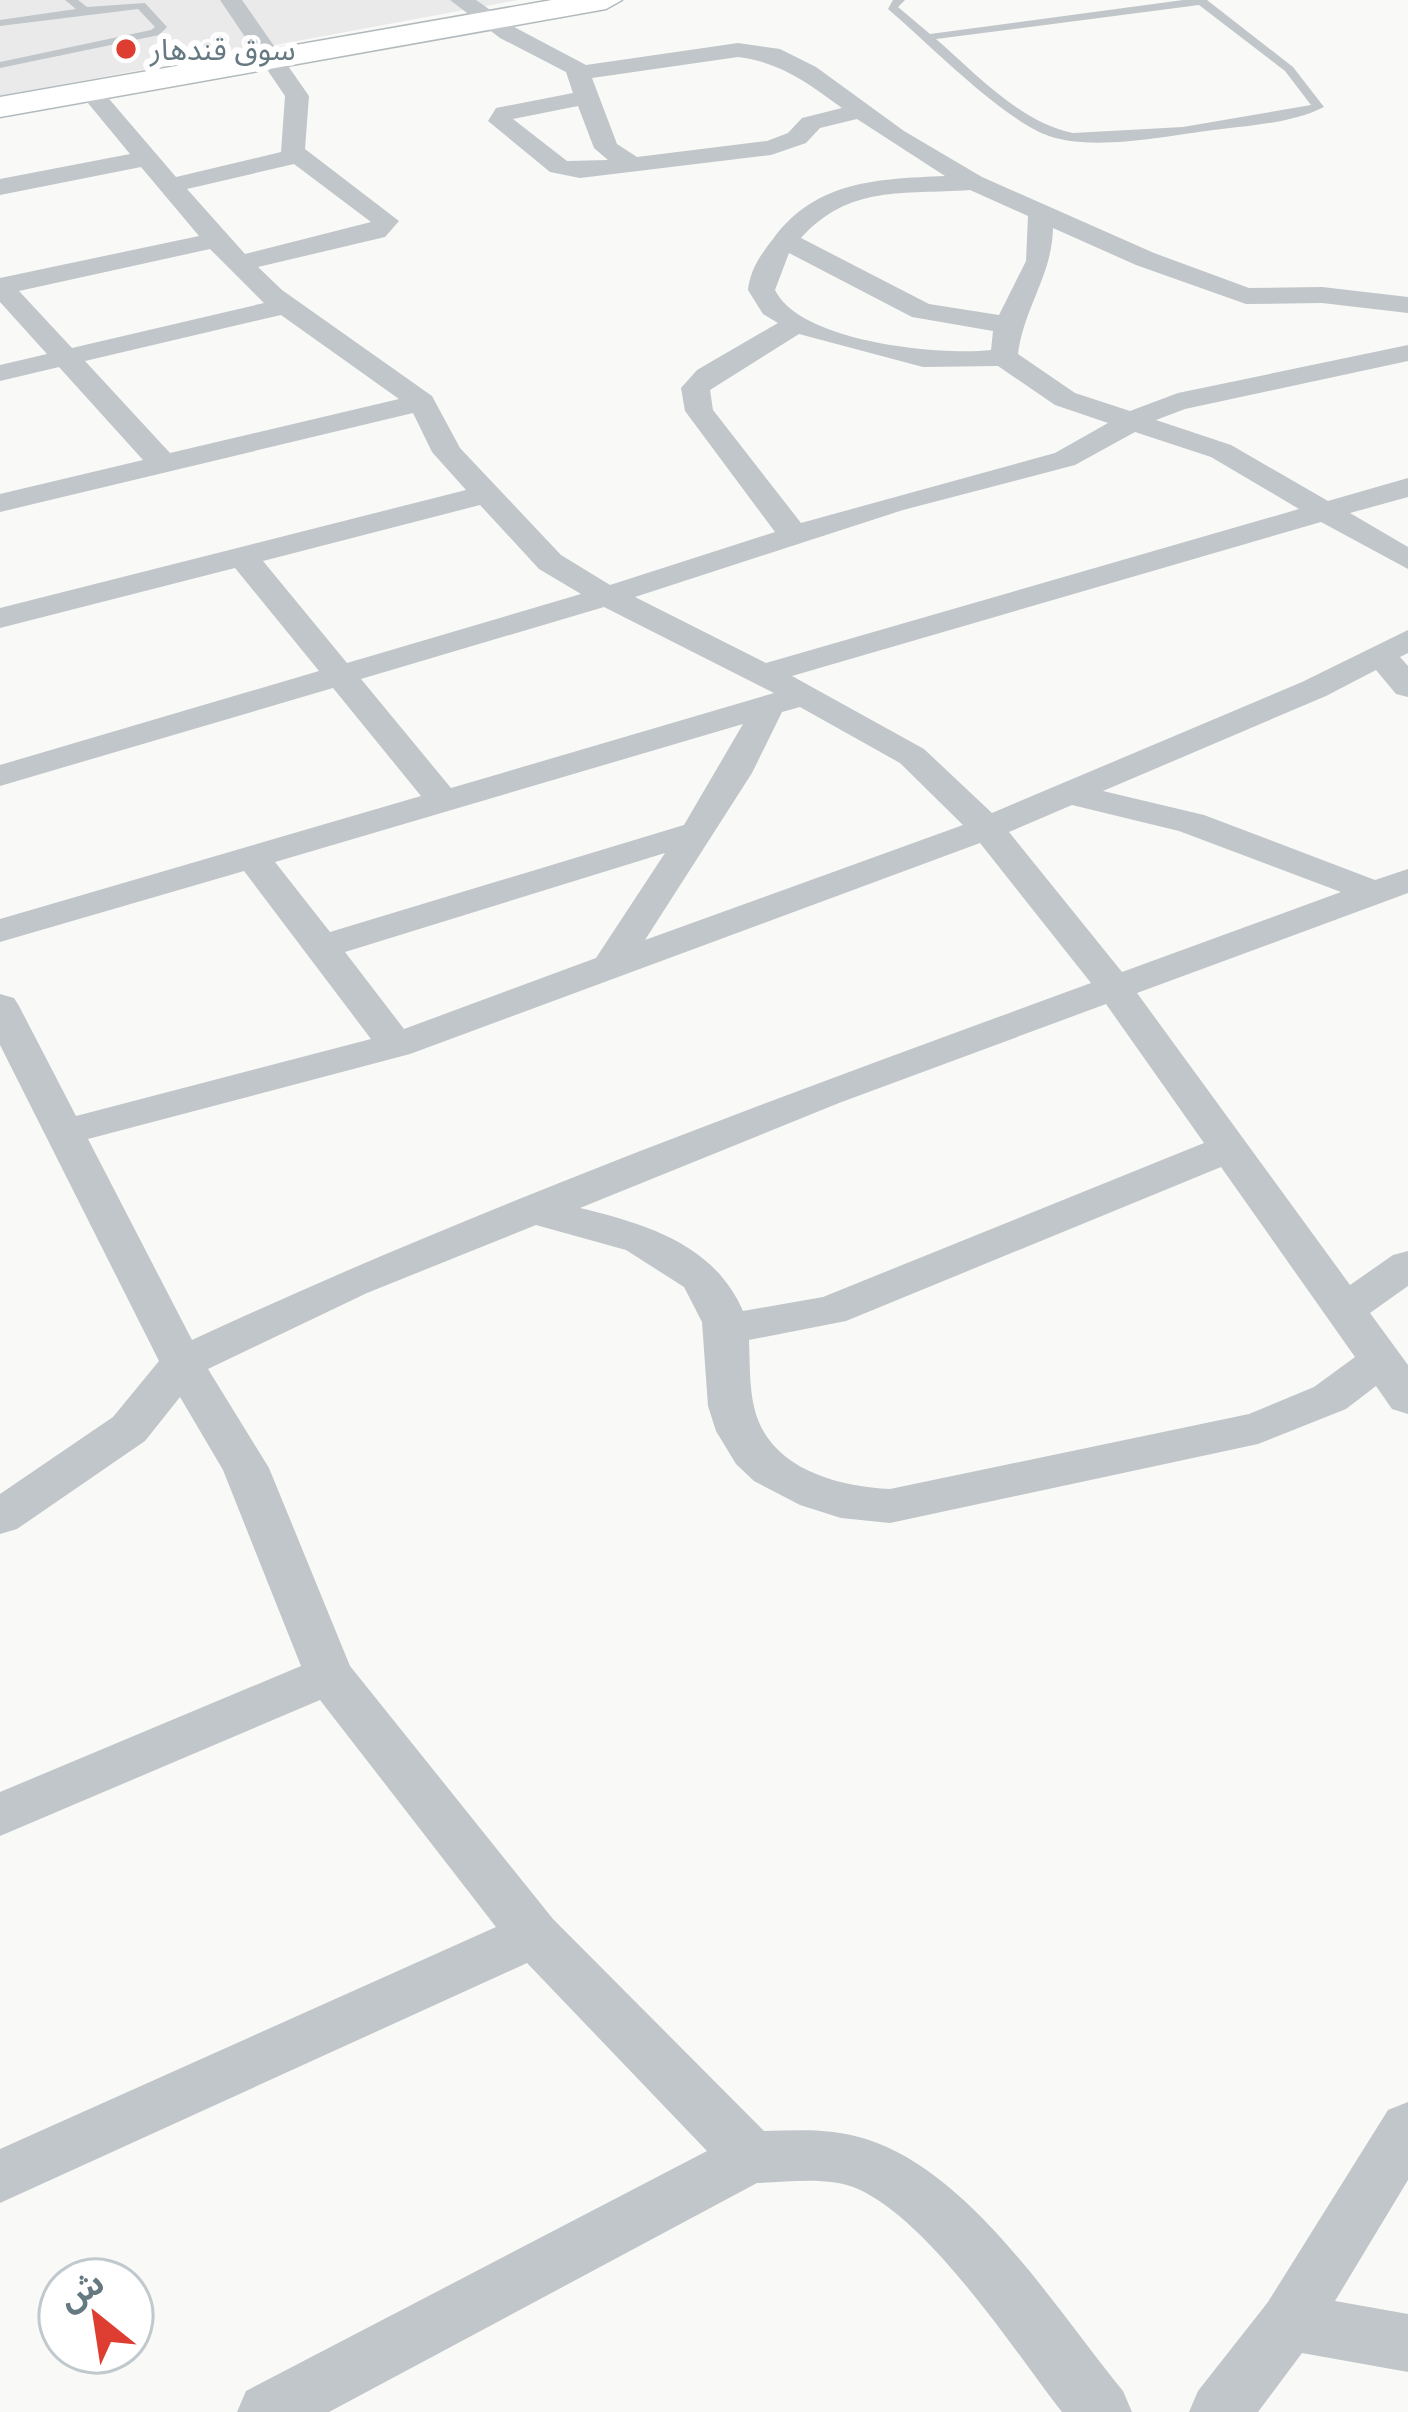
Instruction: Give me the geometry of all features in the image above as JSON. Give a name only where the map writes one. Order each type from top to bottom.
[{"type":"main road","points":[[0,107],[272,58],[480,12],[568,0]]},
{"type":"main road","points":[[480,12],[606,0]]},
{"type":"street","points":[[231,0],[297,96],[290,144],[296,156],[386,221],[376,230],[239,263]]},
{"type":"street","points":[[480,12],[585,85],[606,148],[636,167]]},
{"type":"street","points":[[860,111],[816,121],[797,138],[771,148],[580,171],[559,167],[500,121],[504,113],[585,85],[753,51],[788,60],[974,182],[1041,215],[1231,292],[1260,297],[1322,295],[1408,305]]},
{"type":"street","points":[[90,91],[216,240],[284,306],[422,402],[446,452],[550,562],[766,690],[804,695],[912,756],[987,828],[1113,986],[1408,1398]]},
{"type":"street","points":[[771,148],[848,194]]},
{"type":"street","points":[[169,186],[296,156]]},
{"type":"street","points":[[0,187],[145,159]]},
{"type":"street","points":[[974,182],[848,194],[824,203],[785,240],[761,283],[763,297],[771,308],[798,323],[920,359],[1004,357],[1065,399],[1221,451],[1408,560]]},
{"type":"street","points":[[1004,357],[1008,325],[1039,261],[1041,215]]},
{"type":"street","points":[[0,287],[216,240]]},
{"type":"street","points":[[785,240],[922,311],[1008,325]]},
{"type":"street","points":[[0,287],[164,465]]},
{"type":"street","points":[[0,373],[284,306]]},
{"type":"street","points":[[839,338],[922,311]]},
{"type":"street","points":[[795,537],[699,411],[695,388],[707,376],[798,323]]},
{"type":"street","points":[[0,776],[607,596],[892,504],[1065,459],[1178,402],[1408,353]]},
{"type":"street","points":[[0,503],[422,402]]},
{"type":"street","points":[[0,932],[443,801],[766,690],[1408,487]]},
{"type":"street","points":[[0,618],[484,495]]},
{"type":"street","points":[[243,556],[443,801]]},
{"type":"street","points":[[64,1132],[396,1045],[987,828],[1277,706],[1394,648],[1408,687]]},
{"type":"street","points":[[610,967],[735,773],[766,690]]},
{"type":"street","points":[[1066,793],[1191,823],[1391,886]]},
{"type":"street","points":[[321,947],[694,832]]},
{"type":"street","points":[[252,856],[396,1045]]},
{"type":"street","points":[[0,1517],[129,1429],[182,1363],[352,1283],[1113,986],[1391,886]]},
{"type":"street","points":[[0,1006],[182,1363],[246,1468],[329,1675],[534,1935],[751,2157]]},
{"type":"street","points":[[729,1329],[831,1310],[1231,1148]]},
{"type":"street","points":[[530,1210],[624,1233],[662,1250],[698,1276],[720,1304],[729,1329],[731,1410],[749,1444],[767,1466],[812,1496],[849,1506],[890,1506],[1258,1428],[1330,1398],[1378,1362]]},
{"type":"street","points":[[1343,1311],[1408,1265]]},
{"type":"street","points":[[0,1815],[329,1675]]},
{"type":"street","points":[[0,2177],[534,1935]]},
{"type":"street","points":[[1220,2412],[1289,2322],[1408,2128]]},
{"type":"street","points":[[268,2412],[751,2157],[825,2157],[878,2170],[946,2225],[1101,2412]]},
{"type":"street","points":[[1289,2322],[1408,2343]]},
{"type":"lane","points":[[71,0],[85,10]]},
{"type":"lane","points":[[899,0],[892,8],[1035,124],[1070,138],[1106,140],[1318,107],[1289,69],[1200,0],[929,37]]},
{"type":"lane","points":[[0,23],[141,5],[161,28],[0,65]]},
{"type":"shaded area","name":"سوق قندهار","points":[[0,0],[518,0],[0,96]]},
{"type":"place","name":"سوق قندهار","points":[[126,49]]}]
